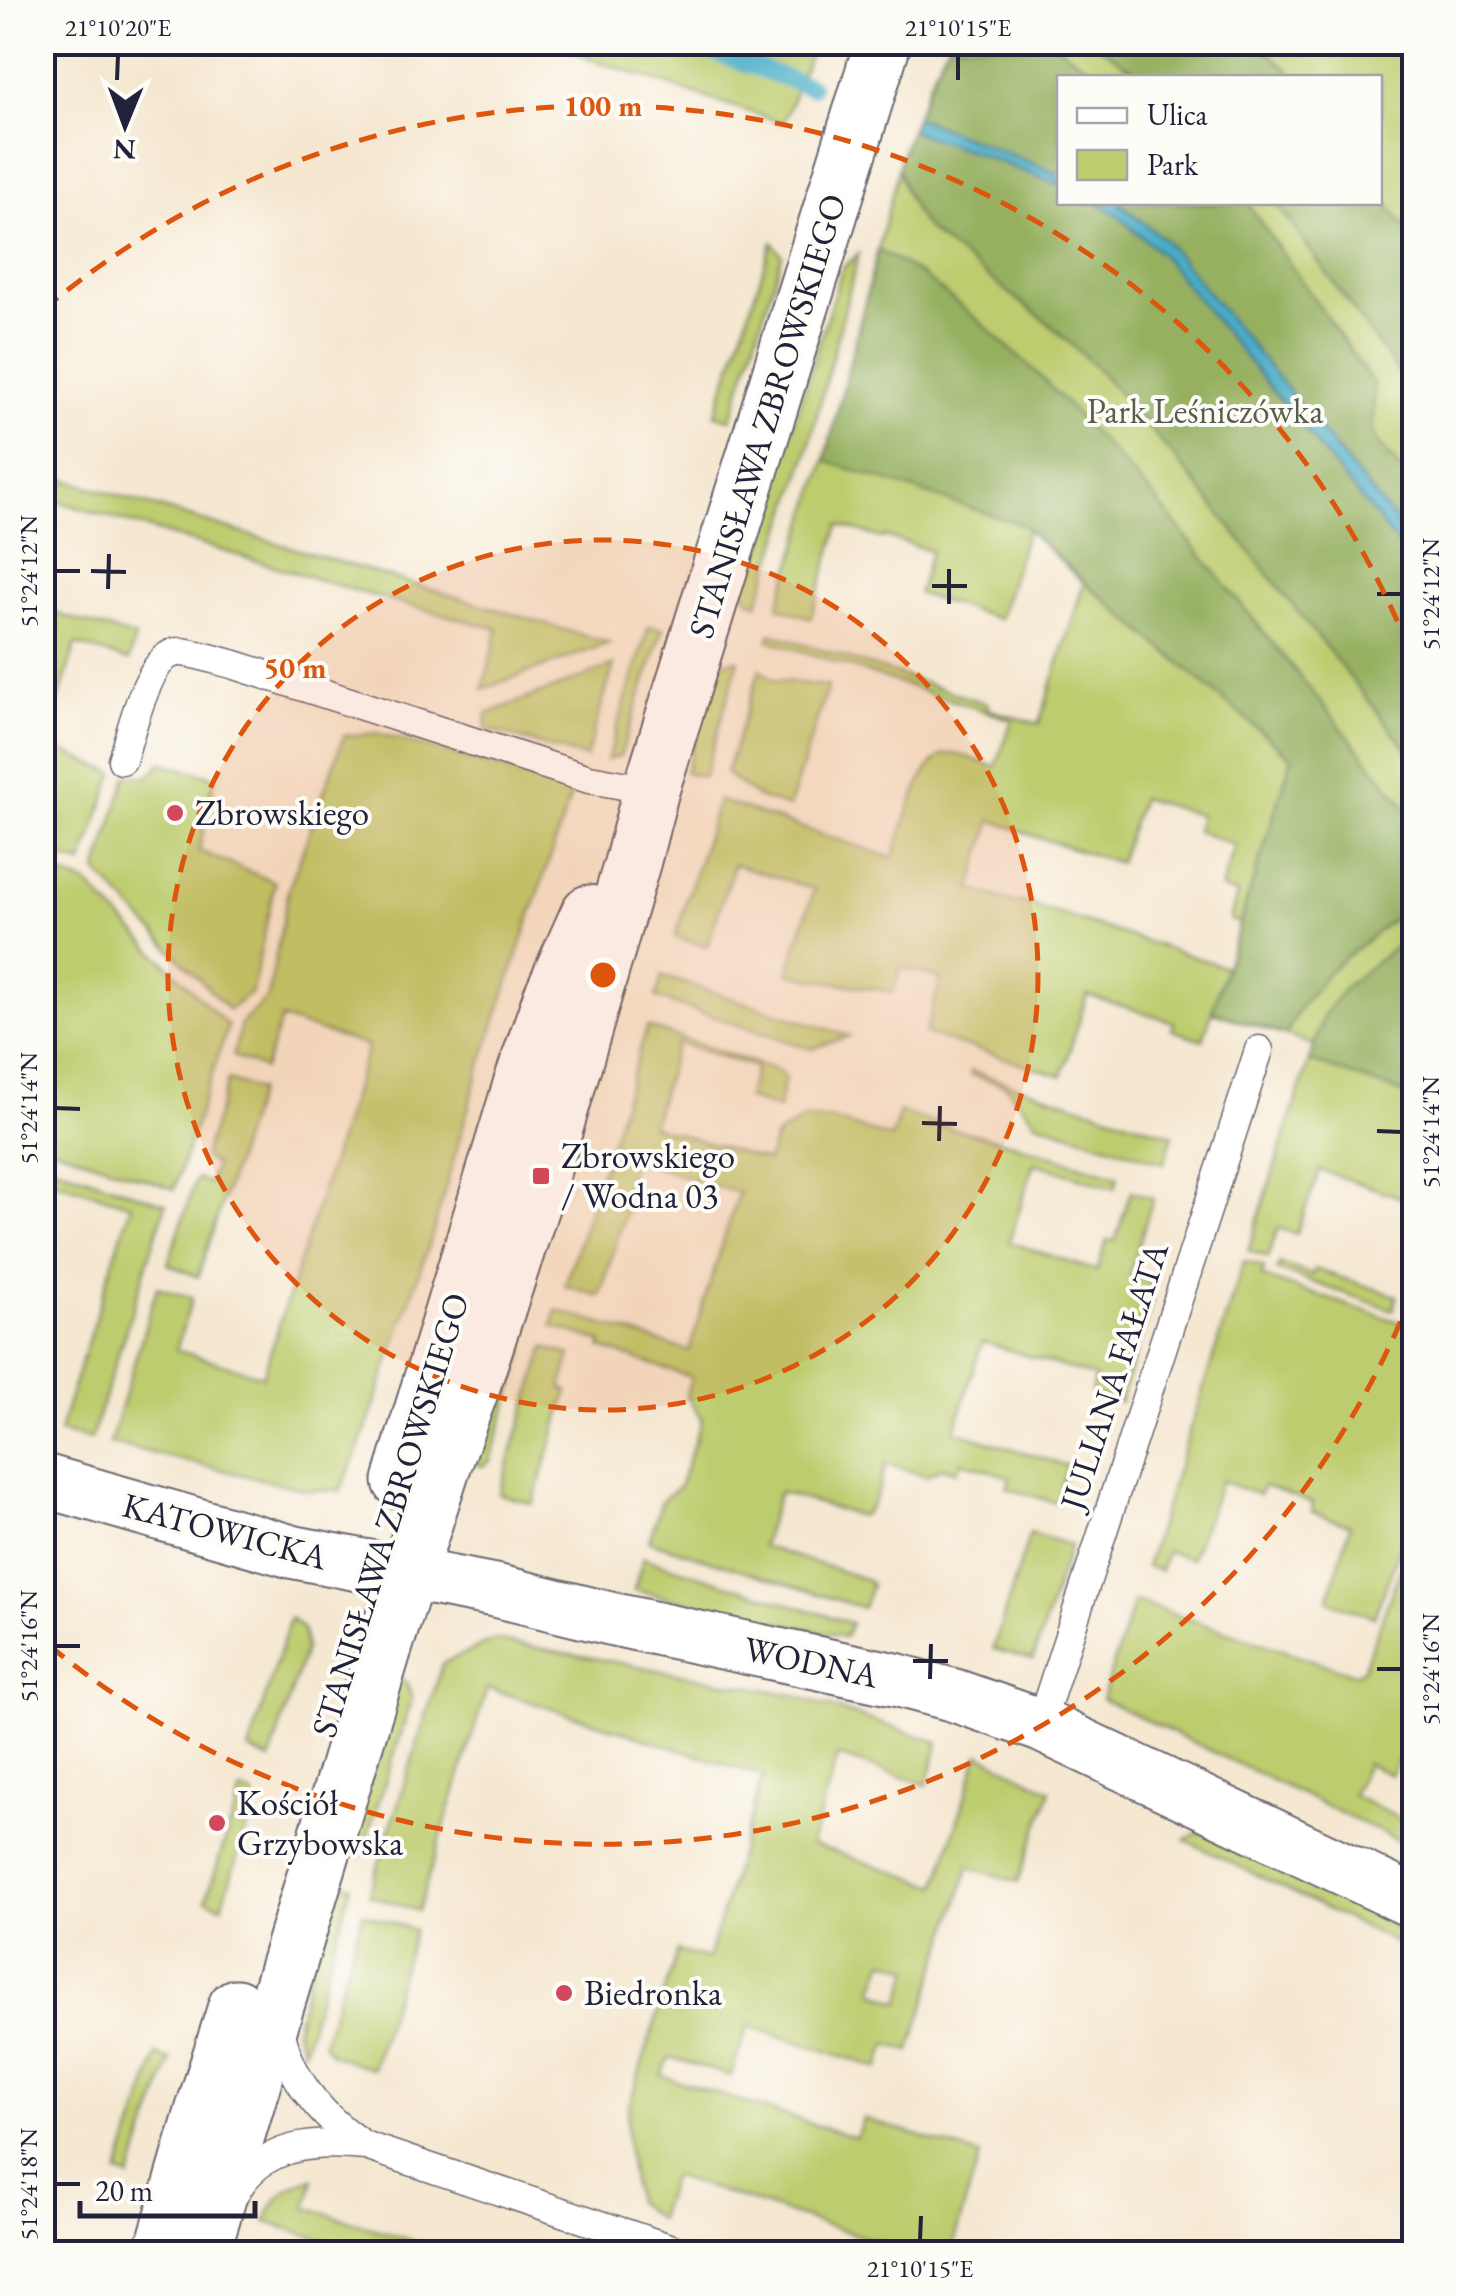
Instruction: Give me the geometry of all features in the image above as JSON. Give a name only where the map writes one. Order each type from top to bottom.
[{"type":"street","name":"STANISŁAWA ZBROWSKIEGO","points":[[188,2253],[209,2091],[392,1572],[440,1471],[473,1383],[541,1176],[651,790],[883,42]]},
{"type":"street","name":"KATOWICKA","points":[[42,1480],[276,1548],[392,1572]]},
{"type":"street","name":"STANISŁAWA ZBROWSKIEGO","points":[[188,2253],[277,2000],[392,1572]]},
{"type":"street","name":"WODNA","points":[[392,1572],[497,1591],[953,1695],[1040,1724],[1414,1902]]},
{"type":"lane","points":[[122,760],[148,683],[161,659],[176,652],[232,664],[589,779],[651,790]]},
{"type":"lane","name":"JULIANA FAŁATA","points":[[1040,1724],[1259,1050]]},
{"type":"lane","points":[[277,2000],[282,2040],[297,2078],[320,2111],[366,2146]]},
{"type":"lane","points":[[188,2253],[242,2180],[260,2163],[310,2144],[335,2143],[366,2146],[687,2254]]},
{"type":"green space","points":[[556,43],[814,43],[783,123],[590,59]]},
{"type":"green space","name":"Park Leśniczówka","points":[[948,43],[1414,43],[1414,1050],[1334,1069],[1414,1097],[1414,1202],[1320,1170],[1296,1234],[1278,1228],[1268,1257],[1248,1251],[1314,1045],[1212,1012],[1203,1040],[1172,1030],[1174,1022],[1087,995],[1062,1076],[925,1034],[941,979],[901,967],[893,992],[788,973],[814,889],[734,864],[707,947],[675,937],[718,800],[893,858],[929,767],[949,754],[996,767],[1012,720],[768,640],[771,633],[1039,724],[1084,583],[1027,530],[999,619],[918,594],[931,551],[839,525],[811,618],[778,607],[825,461],[899,166],[930,80]],"holes":[[[1141,798],[1200,815],[1196,831],[1235,845],[1221,889],[1237,894],[1230,920],[1240,923],[1226,967],[971,889],[992,820],[1119,863]]]},
{"type":"green space","points":[[948,43],[1053,43],[1099,75],[1057,75],[1057,205],[1248,205],[1374,385],[1376,440],[1414,486],[1414,758],[1186,471],[1094,365],[1047,322],[930,232],[920,219],[899,169]]},
{"type":"green space","points":[[1095,43],[1258,43],[1294,75],[1141,75]]},
{"type":"green space","points":[[1382,197],[1414,235],[1414,394],[1277,205],[1382,205]]},
{"type":"green space","points":[[772,242],[782,255],[731,419],[715,415]]},
{"type":"green space","points":[[878,250],[923,276],[1037,373],[1154,497],[1414,817],[1414,902],[1329,971],[1299,1009],[1286,1035],[1212,1011],[1292,758],[1084,582],[1023,525],[825,461]]},
{"type":"green space","points":[[859,253],[806,458],[758,604],[748,599],[742,587],[842,269]]},
{"type":"green space","points":[[42,473],[609,643],[483,689],[498,629],[370,595],[43,497]]},
{"type":"green space","points":[[43,610],[135,637],[129,661],[76,644],[45,744],[114,773],[82,864],[43,852]]},
{"type":"green space","points":[[649,626],[663,629],[620,756],[607,760]]},
{"type":"green space","points":[[739,660],[704,777],[685,772],[719,662]]},
{"type":"green space","points":[[614,665],[586,758],[486,729],[487,714]]},
{"type":"green space","points":[[760,669],[774,680],[828,686],[789,807],[757,797],[726,773]]},
{"type":"green space","points":[[377,733],[573,789],[478,1074],[433,1232],[360,1447],[340,1491],[306,1490],[110,1443],[157,1287],[192,1298],[176,1350],[263,1376],[368,1046],[281,1019],[264,1069],[233,1056],[241,1024],[268,997],[289,888],[344,736]]},
{"type":"green space","points":[[161,763],[215,777],[199,851],[275,882],[252,992],[229,1010],[97,872],[127,775],[148,777]]},
{"type":"green space","points":[[43,869],[86,883],[228,1026],[174,1189],[43,1144],[42,930],[55,889],[43,885]]},
{"type":"green space","points":[[1414,932],[1414,1097],[1309,1061],[1323,1017],[1346,986]]},
{"type":"green space","points":[[662,976],[849,1036],[811,1049],[656,998]]},
{"type":"green space","points":[[647,1027],[779,1071],[785,1078],[778,1109],[747,1098],[756,1067],[677,1043],[652,1126],[767,1161],[776,1136],[803,1119],[833,1120],[891,1138],[900,1112],[1118,1176],[1115,1188],[1034,1163],[1009,1242],[1097,1271],[1107,1240],[1115,1241],[1131,1191],[1153,1198],[1129,1275],[1150,1282],[1152,1300],[1120,1402],[1091,1393],[1095,1377],[983,1342],[979,1351],[955,1431],[1068,1466],[1056,1503],[1007,1488],[1010,1477],[961,1461],[956,1472],[943,1467],[926,1476],[886,1464],[875,1500],[860,1516],[779,1492],[762,1546],[868,1580],[871,1585],[863,1608],[649,1541],[662,1500],[679,1487],[702,1420],[686,1395],[691,1377],[601,1348],[602,1342],[552,1326],[557,1310],[689,1351],[738,1193],[634,1159],[621,1202],[628,1204],[600,1296],[565,1286]]},
{"type":"green space","points":[[971,1071],[1173,1135],[1164,1163],[1036,1122],[1006,1086],[970,1075]]},
{"type":"green space","points":[[228,1080],[258,1090],[198,1277],[168,1264],[196,1179],[209,1183],[215,1164],[203,1158]]},
{"type":"green space","points":[[43,1162],[166,1204],[91,1439],[59,1432],[131,1205],[43,1177]]},
{"type":"green space","points":[[1244,1261],[1264,1267],[1262,1277],[1414,1327],[1414,1512],[1374,1617],[1328,1601],[1350,1525],[1312,1512],[1313,1503],[1264,1486],[1259,1495],[1221,1481],[1191,1559],[1167,1551],[1160,1571],[1146,1566]]},
{"type":"green space","points":[[1280,1264],[1313,1275],[1315,1269],[1397,1296],[1393,1310],[1277,1270]]},
{"type":"green space","points":[[520,1344],[526,1345],[490,1461],[483,1466],[464,1460]]},
{"type":"green space","points":[[545,1347],[571,1355],[561,1388],[568,1391],[533,1504],[499,1494]]},
{"type":"green space","points":[[1030,1533],[1070,1545],[1033,1660],[993,1649]]},
{"type":"green space","points":[[1414,1533],[1414,1730],[1391,1775],[1367,1764],[1352,1795],[1414,1826],[1414,1848],[1102,1699],[1134,1601],[1354,1674],[1363,1669]]},
{"type":"green space","points":[[643,1558],[851,1623],[845,1637],[634,1590]]},
{"type":"green space","points":[[290,1618],[303,1629],[305,1649],[270,1760],[249,1750]]},
{"type":"green space","points":[[495,1640],[789,1694],[939,1742],[927,1785],[838,1756],[811,1844],[937,1886],[979,1754],[1051,1790],[1018,1882],[969,1867],[910,2051],[887,2044],[879,2068],[748,2026],[731,2076],[669,2057],[662,2076],[856,2138],[863,2118],[980,2156],[950,2253],[904,2253],[672,2176],[658,2219],[635,2202],[627,2142],[629,2106],[677,1951],[708,1959],[763,1776],[487,1688],[418,1911],[369,1895],[443,1663]],"holes":[[[885,1960],[911,1968],[900,2002],[873,1991]]]},
{"type":"green space","points":[[397,1676],[407,1683],[412,1700],[361,1856],[352,1853],[345,1842]]},
{"type":"green space","points":[[241,1791],[253,1795],[255,1801],[222,1906],[206,1900]]},
{"type":"green space","points":[[1205,1832],[1414,1934],[1414,1952],[1185,1840]]},
{"type":"green space","points":[[343,1883],[351,1886],[303,2050],[295,2030],[330,1888]]},
{"type":"green space","points":[[363,1913],[414,1930],[372,2069],[331,2054],[323,2043]]},
{"type":"green space","points":[[157,2055],[171,2060],[130,2178],[118,2174]]},
{"type":"green space","points":[[314,2179],[307,2207],[449,2253],[365,2253],[266,2222],[283,2193]]},
{"type":"water","points":[[916,117],[1057,173],[1057,184],[973,152],[911,131]]},
{"type":"water","points":[[1101,205],[1121,205],[1165,240],[1414,544],[1414,564],[1160,253]]},
{"type":"waterway","points":[[686,42],[811,87]]},
{"type":"place","name":"Zbrowskiego","points":[[175,813]]},
{"type":"place","name":"Zbrowskiego / Wodna 03","points":[[541,1176]]},
{"type":"place","name":"Kościół Grzybowska","points":[[217,1823]]},
{"type":"place","name":"Biedronka","points":[[564,1993]]}]
